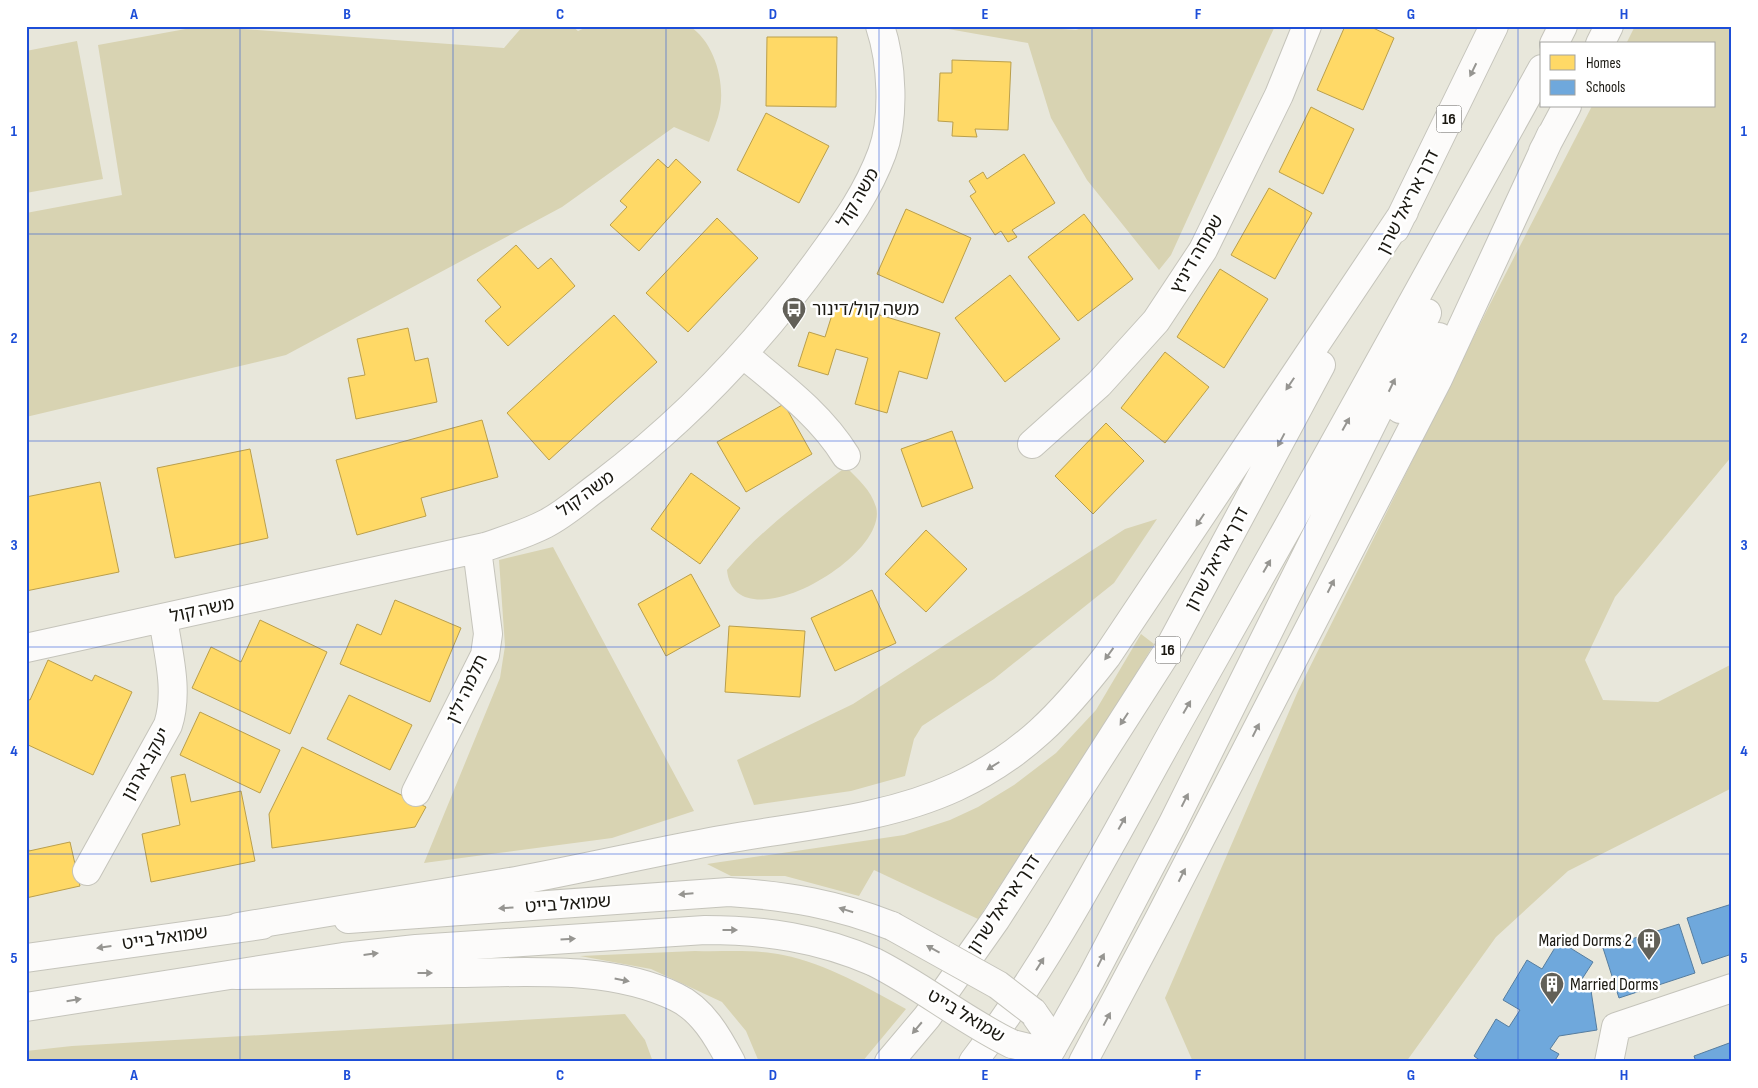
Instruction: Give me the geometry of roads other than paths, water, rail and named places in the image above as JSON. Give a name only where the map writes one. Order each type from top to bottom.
[{"type":"main road","name":"משה קול","points":[[26,648],[476,549],[521,535],[545,524],[570,508],[649,447],[714,386],[798,288],[857,208],[883,152],[889,116],[889,80],[880,26]]},
{"type":"main road","name":"שמחה דיניץ","points":[[1032,444],[1098,384],[1156,321],[1204,250],[1280,95],[1307,26]]},
{"type":"main road","name":"דרך אריאל שרון","points":[[889,1062],[927,1017],[996,919],[1167,652],[1404,212],[1494,26]]},
{"type":"main road","points":[[1555,42],[1563,26]]},
{"type":"main road","points":[[1601,42],[1609,26]]},
{"type":"main road","points":[[1048,1055],[1092,979],[1206,758],[1385,400],[1540,73]]},
{"type":"main road","points":[[973,1062],[1007,1017],[1078,903],[1285,535],[1540,73]]},
{"type":"main road","points":[[1206,758],[1566,108]]},
{"type":"main road","points":[[1083,1062],[1438,379],[1551,136]]},
{"type":"main road","points":[[238,927],[516,881],[711,841],[880,812],[922,801],[992,768],[1046,728],[1082,689],[1107,656],[1404,212]]},
{"type":"main road","points":[[743,354],[816,416],[834,437],[846,456]]},
{"type":"main road","name":"תלמה ילין","points":[[416,792],[485,655],[488,634],[476,549]]},
{"type":"main road","name":"יעקב ארנון","points":[[87,871],[168,725],[173,712],[173,693],[164,618]]},
{"type":"main road","name":"שמואל בייט","points":[[26,958],[238,927],[729,892],[760,894],[831,905],[892,926],[998,985],[1033,1012],[1047,1032],[1048,1055],[1012,1044],[992,1034],[902,976],[847,950],[810,939],[739,930],[705,930],[416,949],[343,957],[26,1007]]},
{"type":"main road","points":[[236,975],[507,973],[576,974],[612,978],[648,985],[678,997],[699,1013],[719,1038],[731,1062]]},
{"type":"main road","points":[[1608,1062],[1616,1027],[1732,988]]},
{"type":"place","name":"משה קול/דינור","points":[[794,330]]},
{"type":"place","name":"Maried Dorms 2","points":[[1649,961]]},
{"type":"place","name":"Married Dorms","points":[[1552,1005]]}]
